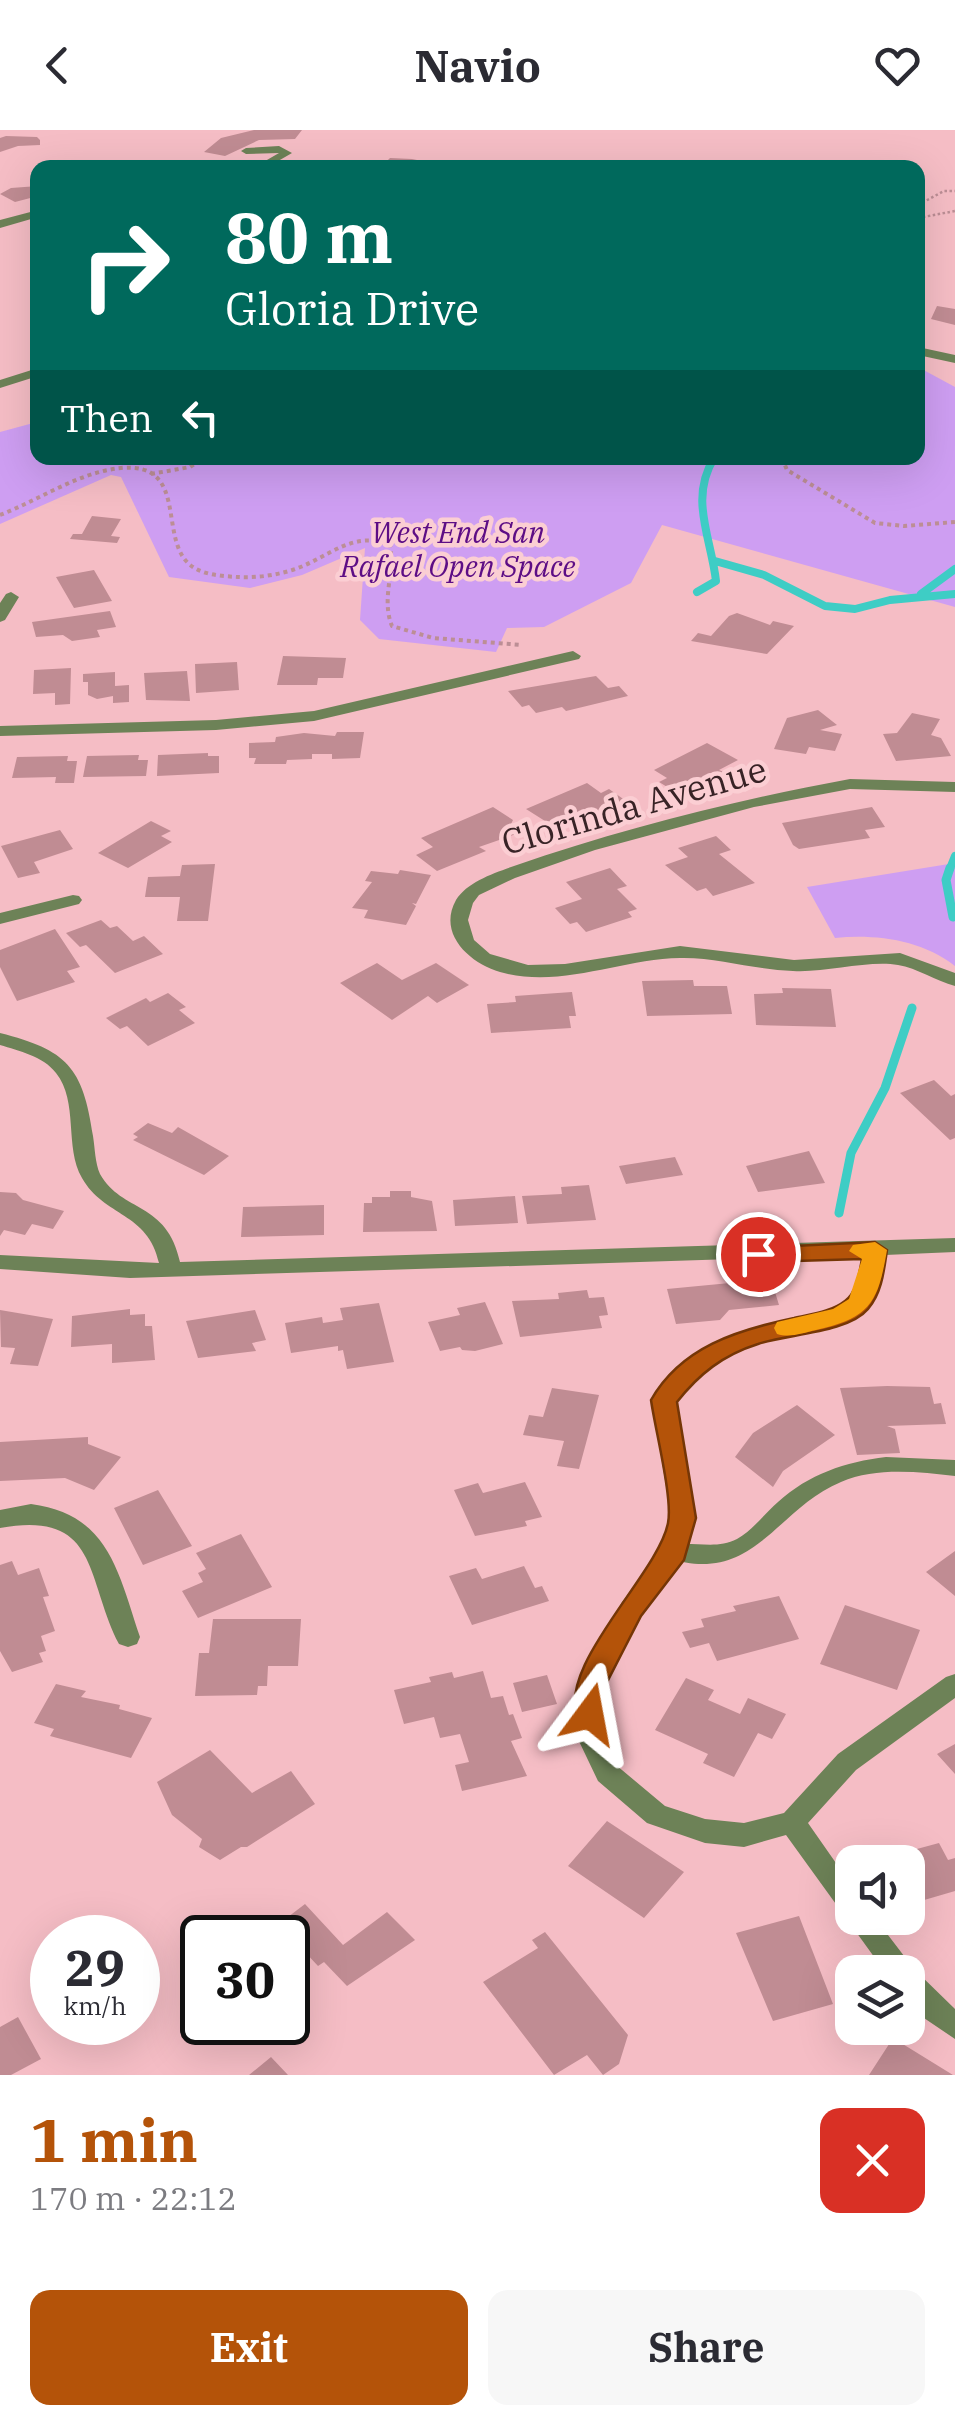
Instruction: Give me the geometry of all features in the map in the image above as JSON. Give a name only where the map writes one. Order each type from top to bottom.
[{"type":"street","points":[[0,224],[30,215]]},
{"type":"street","points":[[925,353],[955,359]]},
{"type":"street","points":[[0,384],[30,375]]},
{"type":"street","points":[[0,617],[11,598]]},
{"type":"street","points":[[0,731],[216,725],[314,716],[573,656]]},
{"type":"street","name":"Clorinda Avenue","points":[[955,787],[850,784],[752,802],[589,846],[510,874],[473,891],[464,902],[459,920],[466,942],[483,958],[528,971],[565,970],[680,952],[752,964],[794,966],[900,958],[955,980]]},
{"type":"street","points":[[0,919],[72,900]]},
{"type":"street","points":[[0,1039],[34,1050],[68,1071],[76,1083],[88,1167],[94,1180],[162,1233],[172,1270]]},
{"type":"street","points":[[0,1262],[130,1271],[955,1246]]},
{"type":"street","points":[[875,1250],[870,1282],[858,1304],[840,1316],[752,1336],[716,1352],[688,1370],[664,1400],[683,1518],[674,1552],[630,1609],[589,1690],[590,1737],[607,1773],[656,1815],[705,1832],[744,1834],[792,1822],[847,1762],[955,1684]]},
{"type":"street","points":[[0,1518],[24,1512],[61,1516],[94,1544],[128,1636]]},
{"type":"street","points":[[792,1822],[835,1884]]},
{"type":"street","points":[[873,1935],[888,1955]]},
{"type":"street","points":[[925,2000],[955,2026]]},
{"type":"lane","points":[[246,150],[279,149],[287,153],[273,160]]},
{"type":"lane","points":[[674,1552],[707,1556],[734,1552],[768,1527],[796,1498],[848,1470],[890,1464],[955,1468]]},
{"type":"path","points":[[925,202],[955,191]]},
{"type":"path","points":[[925,217],[954,213]]},
{"type":"path","points":[[0,515],[108,471],[130,467],[151,474],[193,465]]},
{"type":"path","points":[[785,465],[857,515],[876,523],[955,522]]},
{"type":"path","points":[[151,474],[172,502],[177,552],[182,560],[203,570],[233,578],[262,577],[296,569],[363,537],[378,538],[390,545],[394,559],[386,616],[392,626],[433,638],[533,645],[560,649],[573,656]]},
{"type":"green space","name":"West End San Rafael Open Space","points":[[925,371],[955,387],[955,607],[662,525],[631,583],[544,627],[507,628],[496,652],[379,639],[360,620],[365,548],[302,575],[250,588],[169,577],[121,477],[111,475],[0,524],[0,432],[30,424],[30,465],[925,465]]},
{"type":"green space","points":[[955,863],[955,966],[928,950],[898,941],[835,938],[807,887]]},
{"type":"building","points":[[254,130],[302,130],[295,139],[259,140],[225,156],[204,152],[221,138]]},
{"type":"building","points":[[37,137],[40,145],[0,152],[0,138]]},
{"type":"building","points":[[30,187],[30,198],[15,202],[0,194],[11,188]]},
{"type":"building","points":[[937,306],[955,309],[955,325],[931,319]]},
{"type":"building","points":[[92,516],[121,519],[111,536],[120,537],[117,543],[70,539],[73,534],[82,534]]},
{"type":"building","points":[[94,570],[112,601],[74,608],[56,577]]},
{"type":"building","points":[[110,611],[116,627],[97,630],[100,637],[72,641],[63,635],[36,637],[32,622]]},
{"type":"building","points":[[737,613],[770,625],[773,621],[794,626],[767,654],[691,641],[698,633],[711,636],[729,616]]},
{"type":"building","points":[[283,656],[346,658],[343,678],[318,678],[317,685],[277,685]]},
{"type":"building","points":[[237,662],[239,690],[196,693],[195,664]]},
{"type":"building","points":[[71,668],[70,704],[55,705],[55,693],[33,694],[34,670]]},
{"type":"building","points":[[187,671],[190,701],[146,700],[144,673]]},
{"type":"building","points":[[115,672],[115,686],[129,685],[129,702],[113,703],[113,696],[97,699],[88,695],[88,682],[83,682],[83,674]]},
{"type":"building","points":[[596,676],[608,688],[619,686],[628,696],[566,711],[562,707],[536,713],[529,705],[522,707],[508,691]]},
{"type":"building","points":[[818,710],[837,725],[820,730],[842,734],[835,751],[809,747],[806,754],[774,749],[787,718]]},
{"type":"building","points":[[912,713],[940,719],[931,735],[941,738],[951,756],[896,761],[883,734],[897,733]]},
{"type":"building","points":[[337,732],[364,732],[360,758],[332,759],[332,754],[312,754],[312,759],[287,760],[286,764],[254,764],[256,758],[249,758],[249,743],[275,742],[276,737],[304,733],[335,736]]},
{"type":"building","points":[[707,743],[738,760],[719,770],[726,773],[682,796],[659,782],[667,778],[654,770]]},
{"type":"building","points":[[139,755],[138,760],[148,760],[146,776],[83,777],[87,756]]},
{"type":"building","points":[[158,755],[219,756],[219,773],[157,776]]},
{"type":"building","points":[[68,756],[67,761],[77,761],[74,783],[55,783],[56,777],[12,778],[17,757]]},
{"type":"building","points":[[587,783],[601,793],[609,789],[629,803],[582,823],[577,819],[556,828],[526,809]]},
{"type":"building","points":[[493,807],[513,820],[510,826],[519,833],[479,847],[486,851],[437,871],[416,855],[433,847],[421,838]]},
{"type":"building","points":[[872,807],[885,827],[865,830],[870,838],[799,849],[782,823]]},
{"type":"building","points":[[151,821],[171,831],[161,836],[172,842],[128,868],[98,853]]},
{"type":"building","points":[[60,830],[73,849],[34,862],[40,873],[18,878],[1,846]]},
{"type":"building","points":[[716,836],[731,850],[719,854],[755,883],[713,896],[706,888],[697,891],[665,865],[688,857],[678,848]]},
{"type":"building","points":[[215,864],[208,921],[177,921],[180,897],[145,897],[148,877],[180,876],[182,865]]},
{"type":"building","points":[[610,868],[627,886],[617,889],[637,909],[628,912],[632,917],[586,932],[577,922],[570,924],[555,908],[582,899],[566,882]]},
{"type":"building","points":[[400,870],[431,875],[416,904],[412,903],[416,906],[406,925],[364,918],[368,910],[352,908],[372,882],[365,881],[371,871],[398,874]]},
{"type":"building","points":[[101,920],[110,928],[117,926],[133,941],[144,936],[163,954],[115,973],[86,945],[80,947],[66,933]]},
{"type":"building","points":[[55,929],[80,967],[67,971],[75,982],[17,1001],[0,967],[0,950]]},
{"type":"building","points":[[377,963],[402,980],[436,963],[469,985],[437,1003],[428,996],[392,1020],[340,983]]},
{"type":"building","points":[[693,980],[694,986],[727,986],[732,1014],[647,1016],[642,981]]},
{"type":"building","points":[[782,988],[831,989],[836,1027],[756,1025],[754,994],[783,993]]},
{"type":"building","points":[[572,992],[576,1016],[569,1016],[571,1028],[491,1033],[487,1004],[516,1002],[515,996]]},
{"type":"building","points":[[168,993],[186,1007],[179,1010],[195,1023],[148,1046],[127,1026],[120,1029],[106,1018],[146,998],[150,1002]]},
{"type":"building","points":[[934,1080],[951,1096],[955,1094],[955,1138],[950,1140],[900,1093]]},
{"type":"building","points":[[148,1123],[172,1133],[178,1127],[229,1156],[204,1175],[133,1140],[138,1137],[133,1134]]},
{"type":"building","points":[[809,1151],[825,1183],[758,1192],[746,1166]]},
{"type":"building","points":[[675,1157],[683,1175],[626,1184],[619,1166]]},
{"type":"building","points":[[589,1185],[596,1220],[527,1224],[522,1196],[562,1194],[561,1187]]},
{"type":"building","points":[[390,1191],[411,1191],[411,1197],[432,1201],[437,1231],[363,1232],[364,1203],[372,1203],[372,1197],[390,1197]]},
{"type":"building","points":[[0,1192],[16,1193],[23,1200],[64,1211],[53,1229],[32,1224],[25,1235],[4,1230],[0,1236]]},
{"type":"building","points":[[515,1196],[518,1223],[455,1226],[453,1200]]},
{"type":"building","points":[[324,1205],[324,1235],[241,1237],[243,1207]]},
{"type":"building","points":[[771,1279],[779,1305],[729,1310],[720,1320],[676,1324],[667,1289]]},
{"type":"building","points":[[587,1290],[589,1298],[604,1297],[608,1315],[599,1316],[602,1328],[520,1337],[512,1301],[559,1299],[558,1293]]},
{"type":"building","points":[[485,1302],[503,1344],[475,1351],[460,1347],[440,1351],[428,1322],[460,1315],[457,1308]]},
{"type":"building","points":[[379,1303],[394,1362],[347,1369],[343,1350],[338,1351],[338,1346],[291,1353],[285,1323],[322,1317],[323,1323],[343,1320],[340,1308]]},
{"type":"building","points":[[130,1309],[130,1315],[145,1314],[145,1326],[152,1326],[155,1360],[112,1363],[112,1344],[71,1347],[72,1316]]},
{"type":"building","points":[[0,1310],[53,1319],[38,1366],[10,1364],[15,1348],[1,1347]]},
{"type":"building","points":[[255,1310],[266,1340],[252,1343],[256,1351],[198,1358],[186,1321]]},
{"type":"building","points":[[930,1387],[934,1404],[941,1403],[946,1424],[887,1426],[895,1429],[900,1453],[857,1455],[840,1388]]},
{"type":"building","points":[[552,1388],[599,1395],[579,1469],[557,1466],[564,1441],[523,1435],[529,1415],[543,1417]]},
{"type":"building","points":[[797,1405],[835,1435],[783,1471],[773,1487],[735,1457],[753,1433]]},
{"type":"building","points":[[88,1437],[88,1444],[121,1457],[94,1490],[65,1478],[0,1481],[0,1442]]},
{"type":"building","points":[[525,1482],[542,1517],[525,1521],[527,1526],[475,1536],[454,1490],[478,1483],[483,1493]]},
{"type":"building","points":[[158,1490],[192,1546],[143,1565],[114,1508]]},
{"type":"building","points":[[241,1534],[272,1587],[198,1618],[182,1591],[203,1582],[198,1573],[206,1569],[196,1553]]},
{"type":"building","points":[[955,1551],[955,1596],[926,1572]]},
{"type":"building","points":[[12,1561],[18,1575],[39,1568],[49,1596],[43,1597],[55,1631],[41,1636],[46,1651],[39,1653],[43,1662],[12,1672],[0,1651],[0,1565]]},
{"type":"building","points":[[524,1566],[535,1588],[542,1586],[549,1601],[472,1625],[449,1576],[476,1568],[482,1579]]},
{"type":"building","points":[[779,1596],[799,1639],[717,1661],[709,1643],[690,1648],[682,1632],[704,1627],[701,1619],[736,1611],[733,1606]]},
{"type":"building","points":[[845,1605],[920,1630],[897,1690],[820,1664]]},
{"type":"building","points":[[213,1619],[301,1619],[298,1666],[268,1666],[267,1686],[258,1686],[257,1695],[195,1696],[199,1653],[209,1653]]},
{"type":"building","points":[[483,1671],[491,1698],[503,1696],[509,1715],[513,1714],[522,1738],[511,1741],[527,1776],[462,1791],[455,1765],[469,1762],[460,1734],[440,1738],[434,1717],[404,1724],[394,1690],[431,1682],[429,1677],[452,1672],[454,1678]]},
{"type":"building","points":[[547,1675],[557,1704],[522,1712],[513,1683]]},
{"type":"building","points":[[686,1678],[714,1690],[708,1700],[740,1714],[748,1698],[786,1714],[772,1739],[758,1733],[734,1777],[703,1763],[708,1754],[655,1730]]},
{"type":"building","points":[[56,1684],[86,1691],[81,1697],[120,1705],[119,1709],[152,1718],[131,1758],[50,1736],[54,1729],[34,1723]]},
{"type":"building","points":[[955,1744],[955,1774],[937,1754]]},
{"type":"building","points":[[210,1750],[252,1793],[291,1771],[315,1804],[220,1860],[199,1847],[202,1839],[172,1815],[157,1782]]},
{"type":"building","points":[[607,1821],[684,1872],[644,1918],[568,1866]]},
{"type":"building","points":[[939,1843],[948,1860],[955,1858],[955,1891],[925,1900],[925,1847]]},
{"type":"building","points":[[305,1904],[343,1945],[387,1912],[415,1940],[347,1986],[324,1962],[318,1966],[310,1957],[310,1915],[291,1915]]},
{"type":"building","points":[[799,1916],[833,2004],[773,2021],[736,1933]]},
{"type":"building","points":[[545,1932],[628,2035],[619,2064],[603,2075],[587,2055],[554,2075],[483,1982],[538,1948],[532,1940]]},
{"type":"building","points":[[18,2017],[41,2059],[11,2075],[0,2075],[0,2027]]},
{"type":"building","points":[[888,2045],[904,2045],[953,2075],[869,2075]]},
{"type":"building","points":[[271,2057],[288,2075],[249,2075]]},
{"type":"waterway","points":[[697,592],[716,581],[702,503],[711,465]]},
{"type":"waterway","points":[[715,561],[764,575],[825,606],[855,609],[890,600],[955,594]]},
{"type":"waterway","points":[[921,594],[955,569]]},
{"type":"waterway","points":[[949,871],[955,856]]},
{"type":"waterway","points":[[949,871],[946,880],[953,917]]},
{"type":"waterway","points":[[839,1213],[851,1153],[885,1088],[912,1008]]},
{"type":"slow traffic","points":[[786,1328],[840,1316],[858,1304],[870,1282],[875,1250],[862,1251]]},
{"type":"route","points":[[590,1714],[589,1690],[630,1609],[674,1552],[683,1518],[665,1427],[664,1400],[688,1370],[716,1352],[752,1336],[840,1316],[858,1304],[870,1282],[875,1250],[758,1254]]}]
